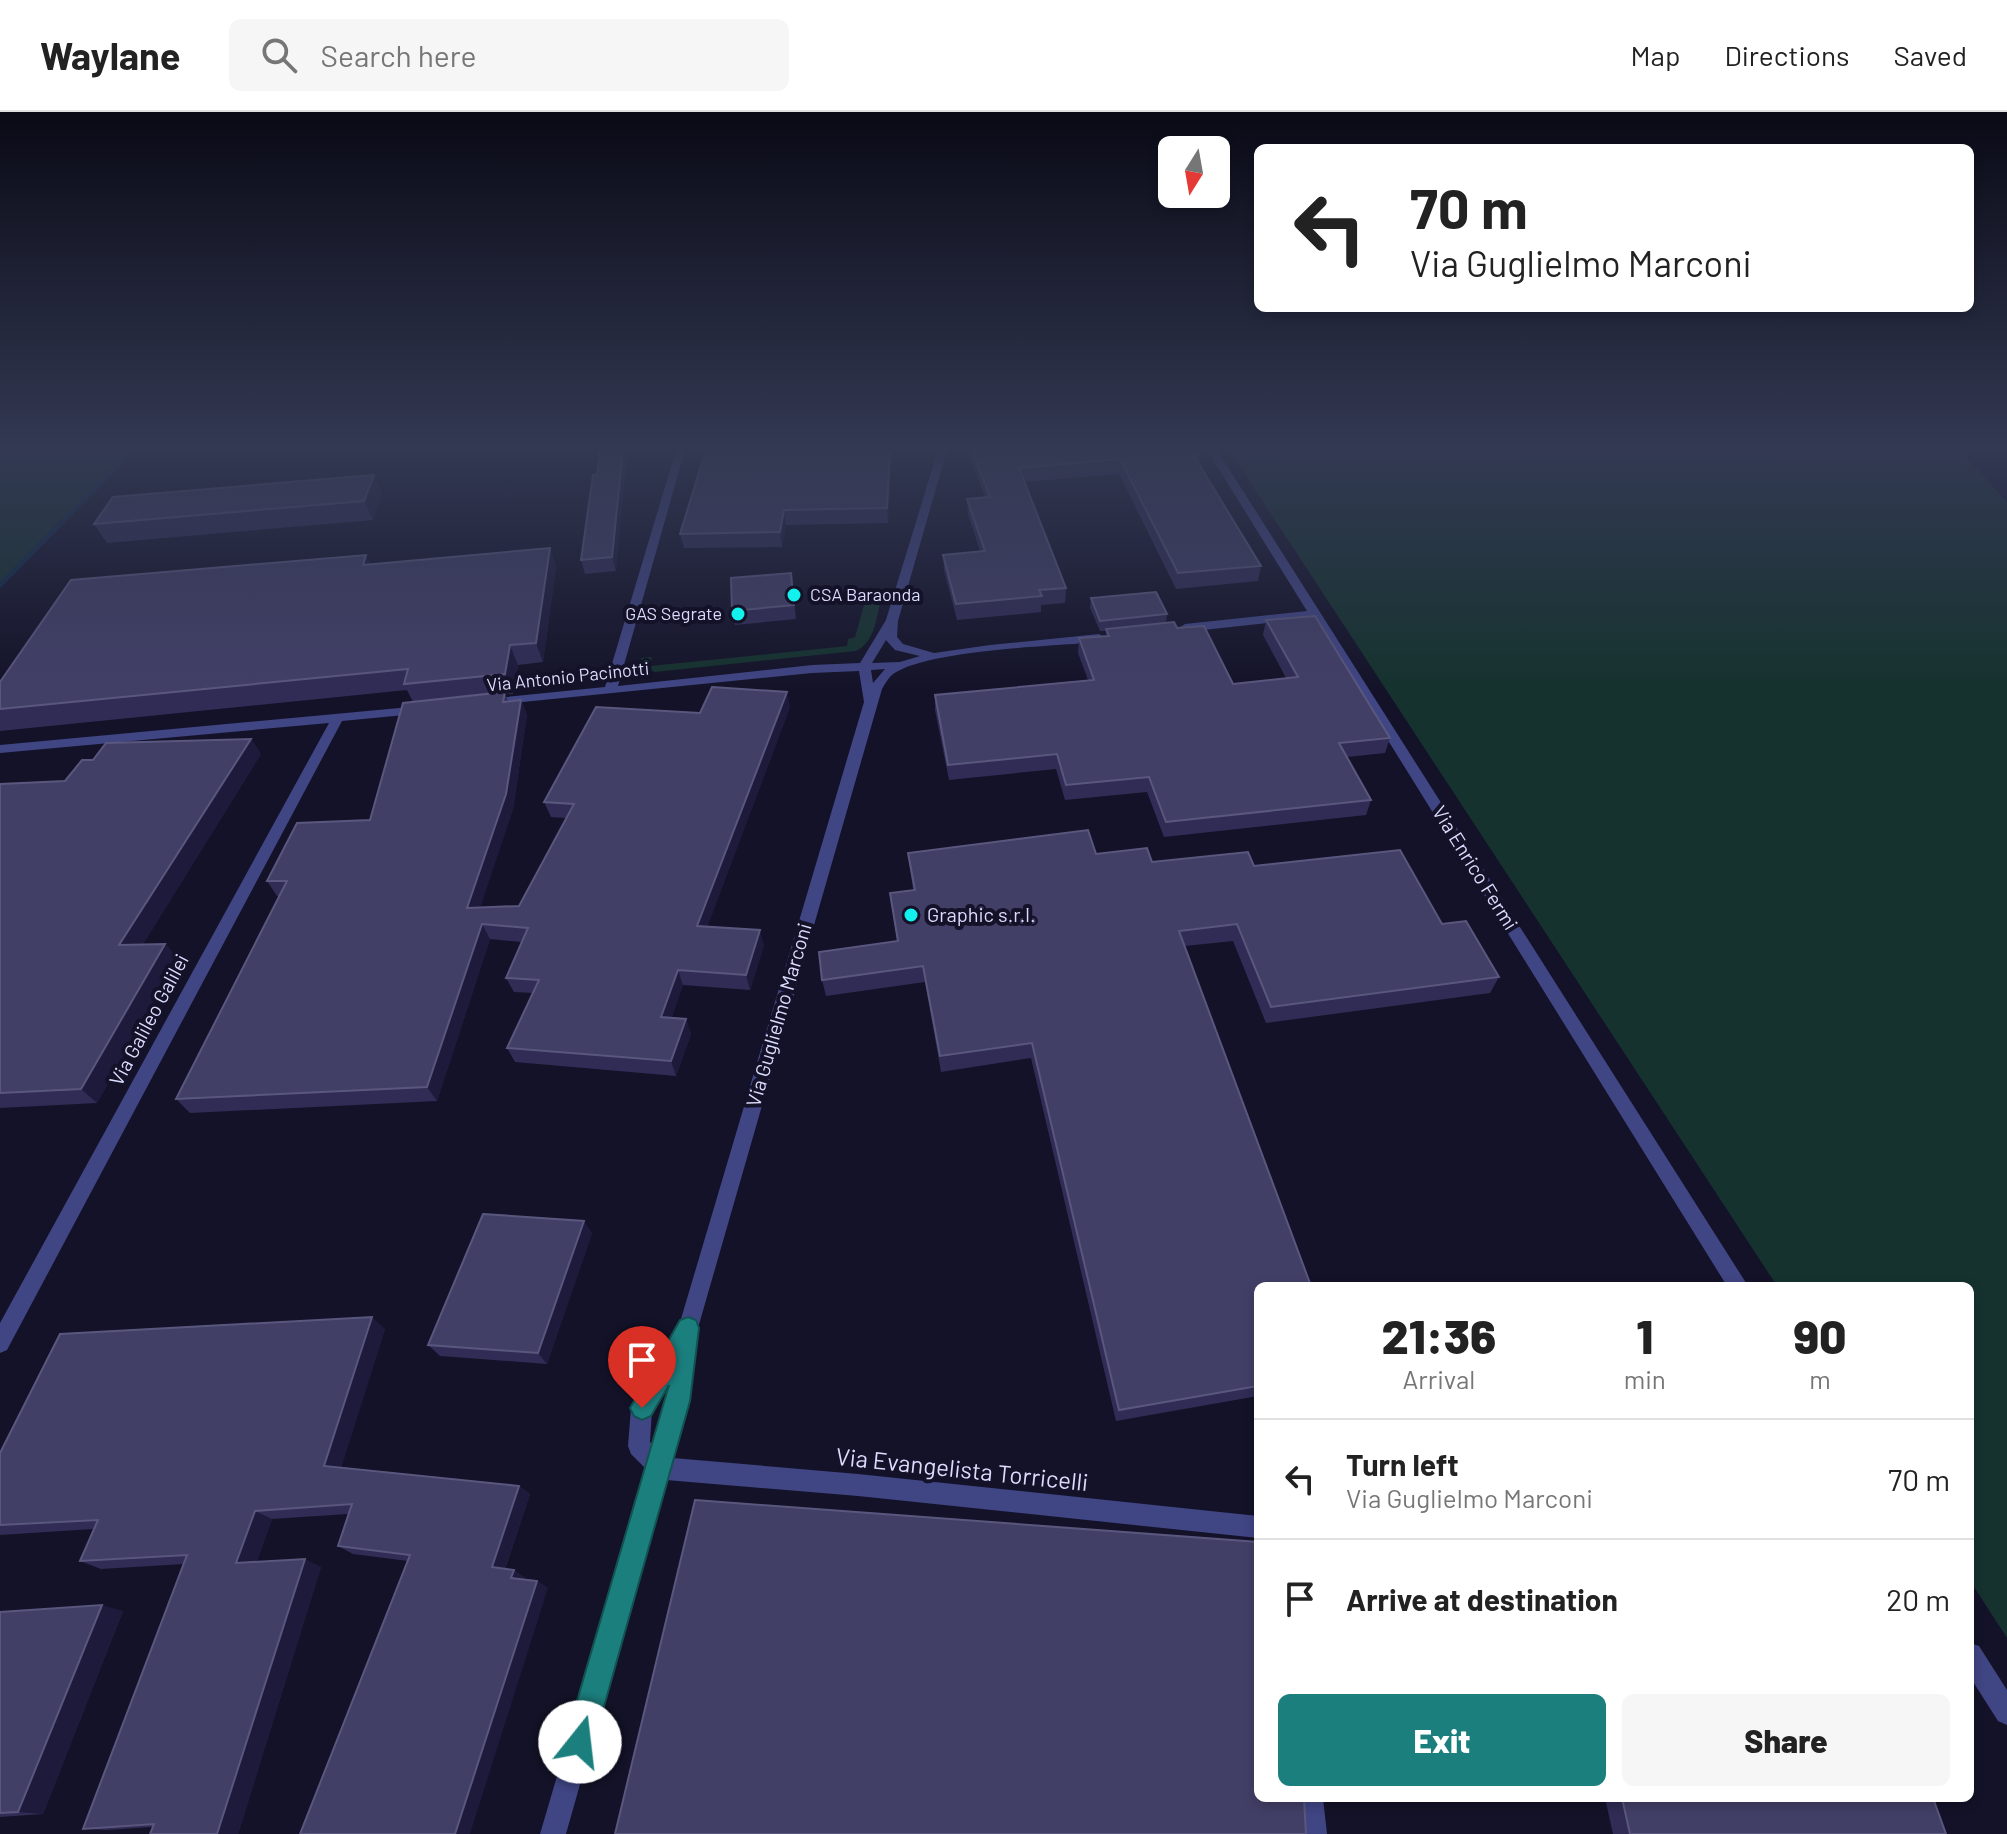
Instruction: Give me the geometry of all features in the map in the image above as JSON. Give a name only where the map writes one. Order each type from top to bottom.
[{"type":"street","points":[[610,690],[657,530]]},
{"type":"street","points":[[919,530],[892,621],[891,638],[899,647],[935,656]]},
{"type":"street","name":"Via Enrico Fermi","points":[[1262,530],[1735,1282]]},
{"type":"street","points":[[1177,629],[1315,614]]},
{"type":"street","points":[[864,666],[892,621]]},
{"type":"street","points":[[901,665],[935,656],[1116,636]]},
{"type":"street","name":"Via Antonio Pacinotti","points":[[474,704],[901,665]]},
{"type":"street","name":"Via Guglielmo Marconi","points":[[553,1834],[678,1401],[688,1328],[870,702],[880,681],[901,665]]},
{"type":"street","name":"Via Guglielmo Marconi","points":[[864,666],[870,702]]},
{"type":"street","points":[[0,749],[428,709]]},
{"type":"street","name":"Via Galileo Galilei","points":[[0,1343],[337,719]]},
{"type":"street","name":"Via Guglielmo Marconi","points":[[660,1468],[639,1446],[642,1408],[688,1328]]},
{"type":"street","name":"Via Evangelista Torricelli","points":[[660,1468],[858,1485],[1254,1527]]},
{"type":"street","points":[[1974,1661],[2007,1712]]},
{"type":"lane","points":[[1312,1802],[1315,1834]]},
{"type":"green space","points":[[0,530],[54,530],[0,585]]},
{"type":"green space","points":[[1282,530],[2007,530],[2007,1638],[1974,1587],[1974,1282],[1774,1282]]},
{"type":"green space","points":[[875,591],[882,594],[875,626],[868,641],[856,651],[655,672],[639,666],[641,658],[652,657],[650,666],[847,646],[848,639],[855,637],[867,595]]},
{"type":"building","points":[[585,530],[615,530],[612,557],[581,560]]},
{"type":"building","points":[[681,530],[780,530],[780,532],[680,534]]},
{"type":"building","points":[[978,530],[1043,530],[1066,588],[1039,590],[1042,596],[956,604],[943,555],[985,551]]},
{"type":"building","points":[[1156,530],[1239,530],[1261,566],[1178,573]]},
{"type":"building","points":[[550,548],[536,643],[510,645],[505,674],[404,684],[408,669],[0,709],[0,682],[71,580],[366,555],[363,565]]},
{"type":"building","points":[[791,573],[794,605],[732,611],[731,578]]},
{"type":"building","points":[[1156,592],[1167,614],[1100,621],[1091,598]]},
{"type":"building","points":[[1315,616],[1390,738],[1339,743],[1371,800],[1166,822],[1149,777],[1066,785],[1057,754],[948,765],[935,695],[1094,680],[1079,638],[1109,636],[1106,629],[1174,622],[1177,628],[1204,626],[1233,684],[1298,677],[1266,620]]},
{"type":"building","points":[[712,687],[787,692],[697,926],[760,930],[746,975],[678,970],[661,1017],[686,1019],[671,1061],[507,1048],[539,980],[506,978],[528,928],[482,924],[427,1087],[176,1099],[287,881],[267,881],[297,823],[370,820],[403,703],[505,692],[503,702],[521,700],[506,794],[467,908],[519,906],[574,804],[544,802],[596,707],[700,713]]},
{"type":"building","points":[[251,739],[119,945],[165,944],[81,1089],[0,1093],[0,784],[65,781],[82,760],[93,760],[106,743]]},
{"type":"building","points":[[1088,830],[1096,854],[1147,848],[1152,862],[1248,852],[1254,866],[1400,850],[1442,924],[1466,921],[1499,977],[1271,1007],[1237,924],[1179,931],[1310,1282],[1254,1282],[1254,1387],[1119,1410],[1032,1043],[940,1056],[923,966],[822,980],[819,952],[898,941],[890,893],[915,890],[908,853]]},
{"type":"building","points":[[483,1214],[584,1221],[538,1353],[428,1345]]},
{"type":"building","points":[[372,1317],[324,1466],[519,1486],[492,1567],[514,1570],[511,1578],[537,1581],[455,1834],[300,1834],[410,1555],[338,1546],[352,1504],[255,1511],[236,1563],[305,1559],[217,1834],[150,1834],[154,1824],[83,1829],[187,1555],[80,1561],[98,1520],[0,1525],[0,1453],[60,1334]]},
{"type":"building","points":[[695,1500],[1254,1542],[1254,1802],[1304,1802],[1306,1834],[615,1834]]},
{"type":"building","points":[[102,1605],[18,1812],[0,1813],[0,1612]]},
{"type":"building","points":[[1623,1802],[1934,1802],[1946,1834],[1630,1834]]},
{"type":"waterway","points":[[0,585],[54,530]]},
{"type":"place","name":"CSA Baraonda","points":[[794,595]]},
{"type":"place","name":"GAS Segrate","points":[[738,614]]},
{"type":"place","name":"Graphic s.r.l.","points":[[911,915]]},
{"type":"route","points":[[580,1742],[678,1401],[688,1328],[642,1408]]}]
